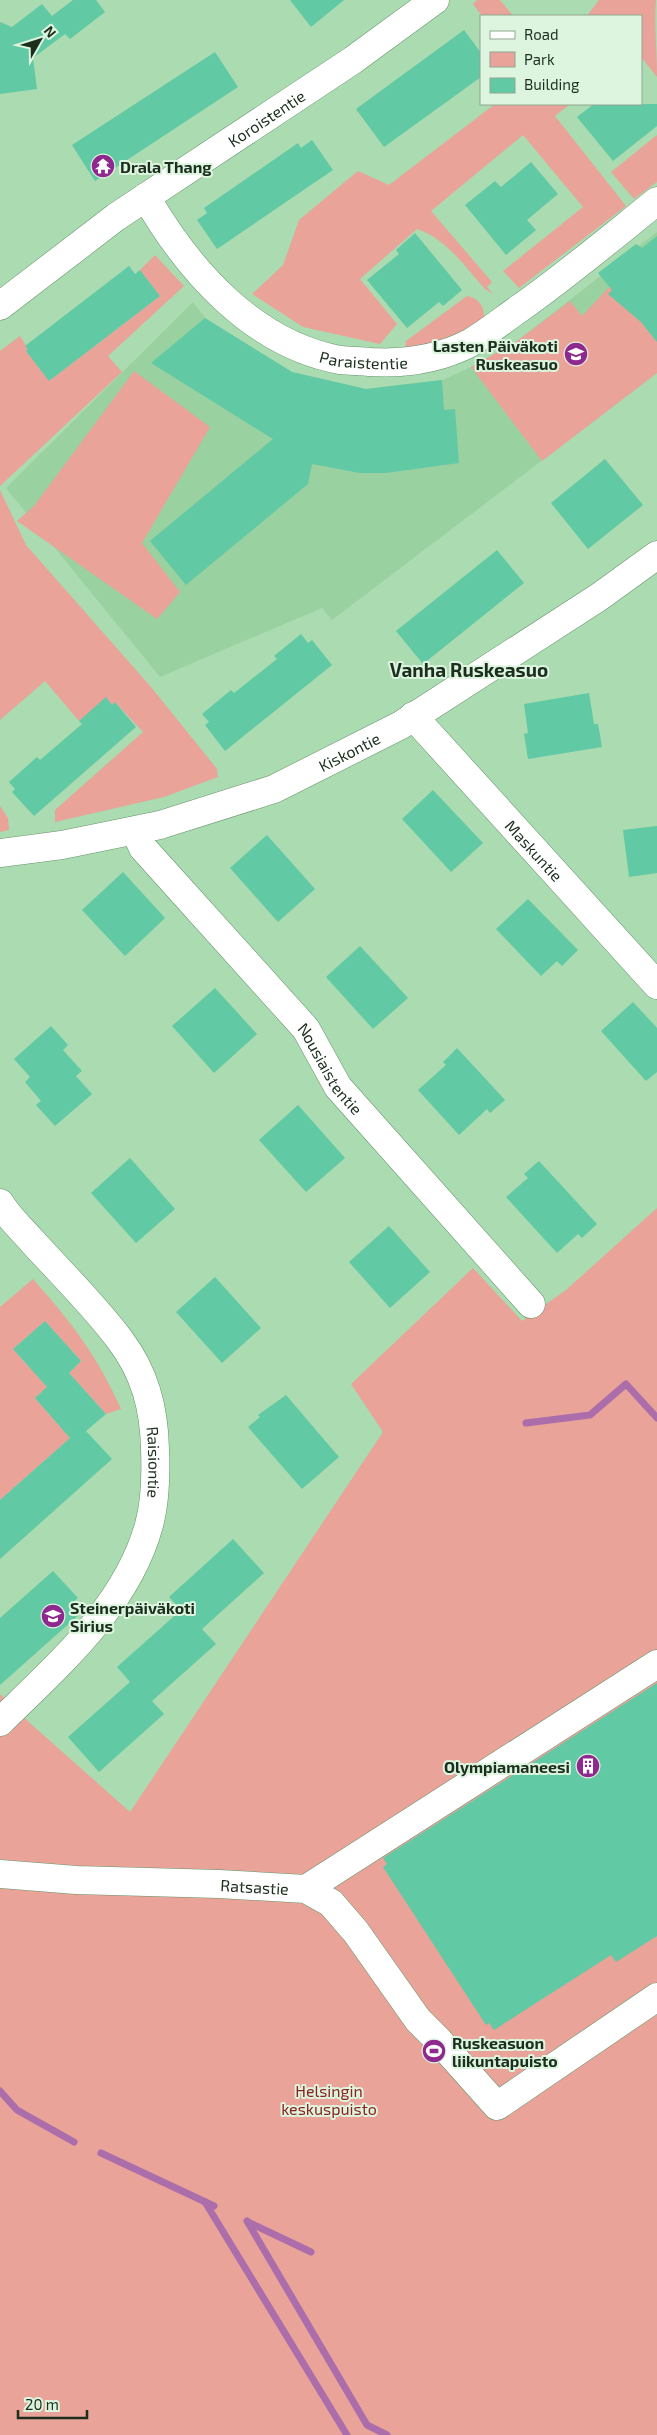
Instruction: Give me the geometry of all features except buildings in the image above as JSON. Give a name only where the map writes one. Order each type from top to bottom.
[{"type":"street","name":"Koroistentie","points":[[0,306],[104,225],[353,60],[435,0]]},
{"type":"street","name":"Paraistentie","points":[[146,197],[170,236],[210,286],[246,316],[299,347],[340,360],[380,362],[411,361],[441,354],[470,342],[545,290],[657,201]]},
{"type":"street","name":"Kiskontie","points":[[0,853],[43,848],[135,831],[274,789],[400,725],[599,597],[657,555]]},
{"type":"street","name":"Maskuntie","points":[[413,716],[657,985]]},
{"type":"street","name":"Nousiaistentie","points":[[135,831],[143,848],[306,1029],[338,1087],[531,1304]]},
{"type":"street","name":"Raisiontie","points":[[0,1203],[120,1340],[139,1369],[153,1410],[156,1466],[155,1492],[149,1525],[136,1559],[119,1591],[102,1616],[51,1673],[0,1722]]},
{"type":"street","points":[[306,1889],[657,1664]]},
{"type":"street","name":"Ratsastie","points":[[0,1874],[76,1880],[219,1884],[306,1889],[331,1903],[356,1932],[418,2020],[439,2040],[497,2106],[657,1997]]},
{"type":"shaded area","points":[[657,232],[657,373],[332,620],[322,608],[160,677],[6,488],[193,302],[205,318],[292,372],[366,389],[442,380],[471,367],[517,341]]},
{"type":"green space","points":[[477,0],[500,0],[512,15],[481,15],[473,4]]},
{"type":"green space","points":[[599,0],[656,0],[657,77],[642,58],[642,15],[588,15]]},
{"type":"green space","points":[[494,105],[569,105],[555,116],[626,206],[519,288],[503,271],[583,207],[523,135],[431,211],[492,282],[487,287],[493,294],[485,289],[463,263],[446,247],[428,234],[417,229],[360,279],[397,324],[380,344],[303,327],[252,294],[283,265],[299,220],[358,171],[389,185]]},
{"type":"green space","points":[[657,135],[657,182],[634,199],[611,172]]},
{"type":"green space","points":[[155,255],[184,286],[108,356],[122,372],[0,486],[0,351],[20,336],[28,349],[26,351],[49,381],[160,296],[140,270]]},
{"type":"green space","name":"Lasten Päiväkoti Ruskeasuo","points":[[611,285],[614,288],[609,294],[641,322],[657,342],[657,373],[542,461],[471,367],[517,341],[570,301],[582,316]]},
{"type":"green space","points":[[467,296],[478,301],[483,311],[484,319],[466,330],[446,338],[405,348],[406,341]]},
{"type":"green space","points":[[134,371],[210,427],[142,543],[180,592],[157,619],[17,521],[34,506]]},
{"type":"green space","points":[[0,490],[26,545],[151,687],[217,769],[218,777],[164,797],[55,822],[55,810],[143,732],[115,702],[112,705],[106,698],[79,721],[45,681],[0,720]]},
{"type":"green space","points":[[0,806],[8,818],[9,830],[0,832]]},
{"type":"green space","name":"Helsingin keskuspuisto","points":[[657,1208],[657,2435],[0,2435],[0,1879],[21,1862],[0,1859],[0,1694],[130,1812],[383,1432],[351,1384],[473,1268],[522,1321],[566,1290]]},
{"type":"green space","points":[[33,1279],[93,1355],[121,1409],[106,1414],[69,1373],[81,1361],[45,1321],[13,1349],[47,1387],[35,1398],[70,1438],[0,1500],[0,1307]]},
{"type":"waterway","points":[[526,1423],[590,1415],[626,1384],[657,1418]]},
{"type":"waterway","points":[[0,2091],[17,2110],[74,2142]]},
{"type":"waterway","points":[[101,2153],[214,2206]]},
{"type":"waterway","points":[[205,2202],[347,2435]]},
{"type":"waterway","points":[[247,2221],[367,2425],[387,2435]]},
{"type":"waterway","points":[[248,2222],[311,2252]]},
{"type":"place","name":"Drala Thang","points":[[103,166]]},
{"type":"place","name":"Lasten Päiväkoti Ruskeasuo","points":[[576,354]]},
{"type":"place","name":"Steinerpäiväkoti Sirius","points":[[53,1616]]},
{"type":"place","name":"Olympiamaneesi","points":[[588,1766]]},
{"type":"place","name":"Ruskeasuon liikuntapuisto","points":[[434,2051]]},
{"type":"district","name":"Vanha Ruskeasuo","points":[[469,669]]}]
